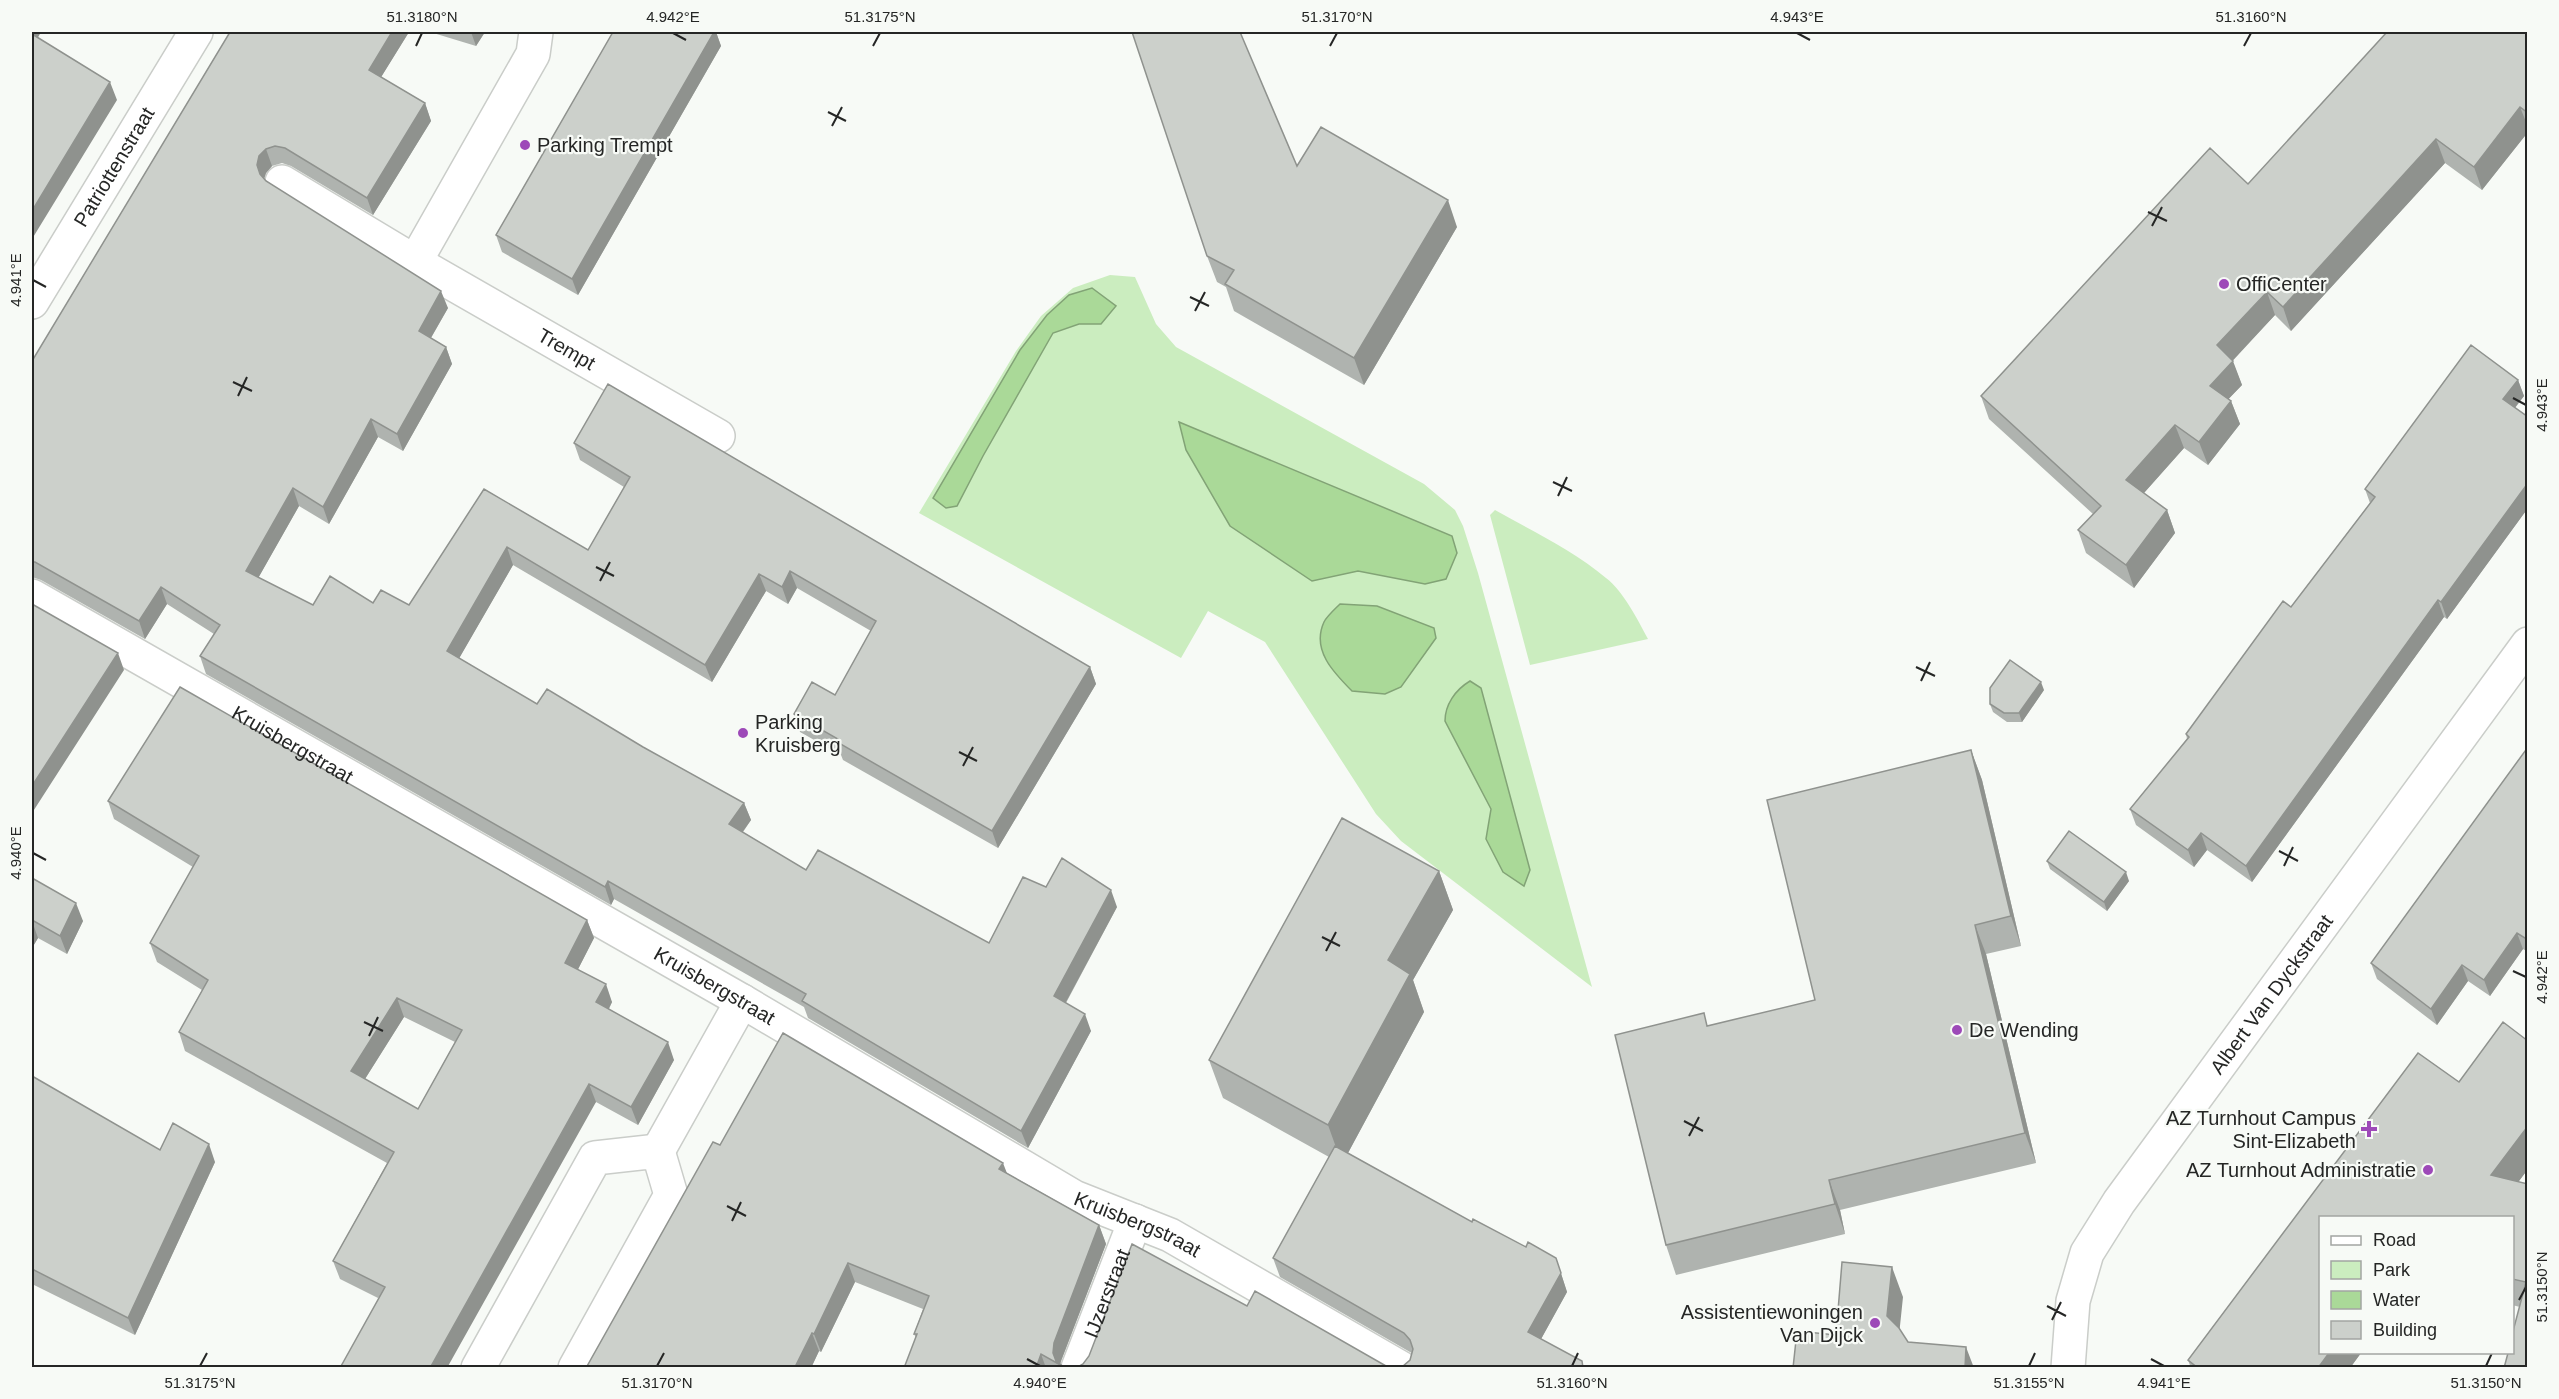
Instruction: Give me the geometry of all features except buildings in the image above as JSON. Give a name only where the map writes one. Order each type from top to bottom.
[{"type":"street","name":"Patriottenstraat","points":[[32,302],[196,32]]},
{"type":"street","points":[[415,262],[533,54],[536,32]]},
{"type":"street","name":"Trempt","points":[[282,182],[415,262],[718,435]]},
{"type":"street","name":"Kruisbergstraat","points":[[32,596],[742,1001],[1074,1197],[1170,1235],[1401,1368]]},
{"type":"street","name":"Albert Van Dyckstraat","points":[[2068,1368],[2073,1301],[2087,1253],[2119,1202],[2528,644]]},
{"type":"street","points":[[575,1368],[670,1195],[658,1151],[742,1001]]},
{"type":"street","points":[[478,1368],[595,1158],[658,1151]]},
{"type":"street","name":"IJzerstraat","points":[[1078,1368],[1135,1221]]},
{"type":"green space","points":[[1110,275],[1135,277],[1156,324],[1176,347],[1424,484],[1455,510],[1463,526],[1478,573],[1592,987],[1401,841],[1376,814],[1265,642],[1208,611],[1181,658],[919,513],[1016,351],[1041,316],[1073,288]]},
{"type":"green space","points":[[1495,510],[1566,550],[1606,578],[1624,598],[1648,639],[1530,665],[1490,515]]},
{"type":"water","points":[[1092,288],[1116,306],[1101,324],[1079,324],[1053,333],[957,506],[946,508],[933,498],[1020,350],[1047,315],[1069,295]]},
{"type":"water","points":[[1179,422],[1452,536],[1457,553],[1446,579],[1425,584],[1358,571],[1312,581],[1230,526],[1186,450]]},
{"type":"water","points":[[1340,604],[1377,606],[1434,628],[1436,638],[1401,687],[1385,694],[1352,691],[1332,669],[1322,651],[1321,632],[1325,620]]},
{"type":"water","points":[[1470,681],[1481,688],[1530,870],[1524,886],[1503,872],[1486,839],[1491,809],[1445,721],[1452,698]]},
{"type":"place","name":"Parking Trempt","points":[[525,145]]},
{"type":"place","name":"OffiCenter","points":[[2224,284]]},
{"type":"place","name":"Parking Kruisberg","points":[[743,733]]},
{"type":"place","name":"De Wending","points":[[1957,1030]]},
{"type":"place","name":"AZ Turnhout Campus Sint-Elizabeth","points":[[2369,1129]]},
{"type":"place","name":"AZ Turnhout Administratie","points":[[2428,1170]]},
{"type":"place","name":"Assistentiewoningen Van Dijck","points":[[1875,1323]]}]
